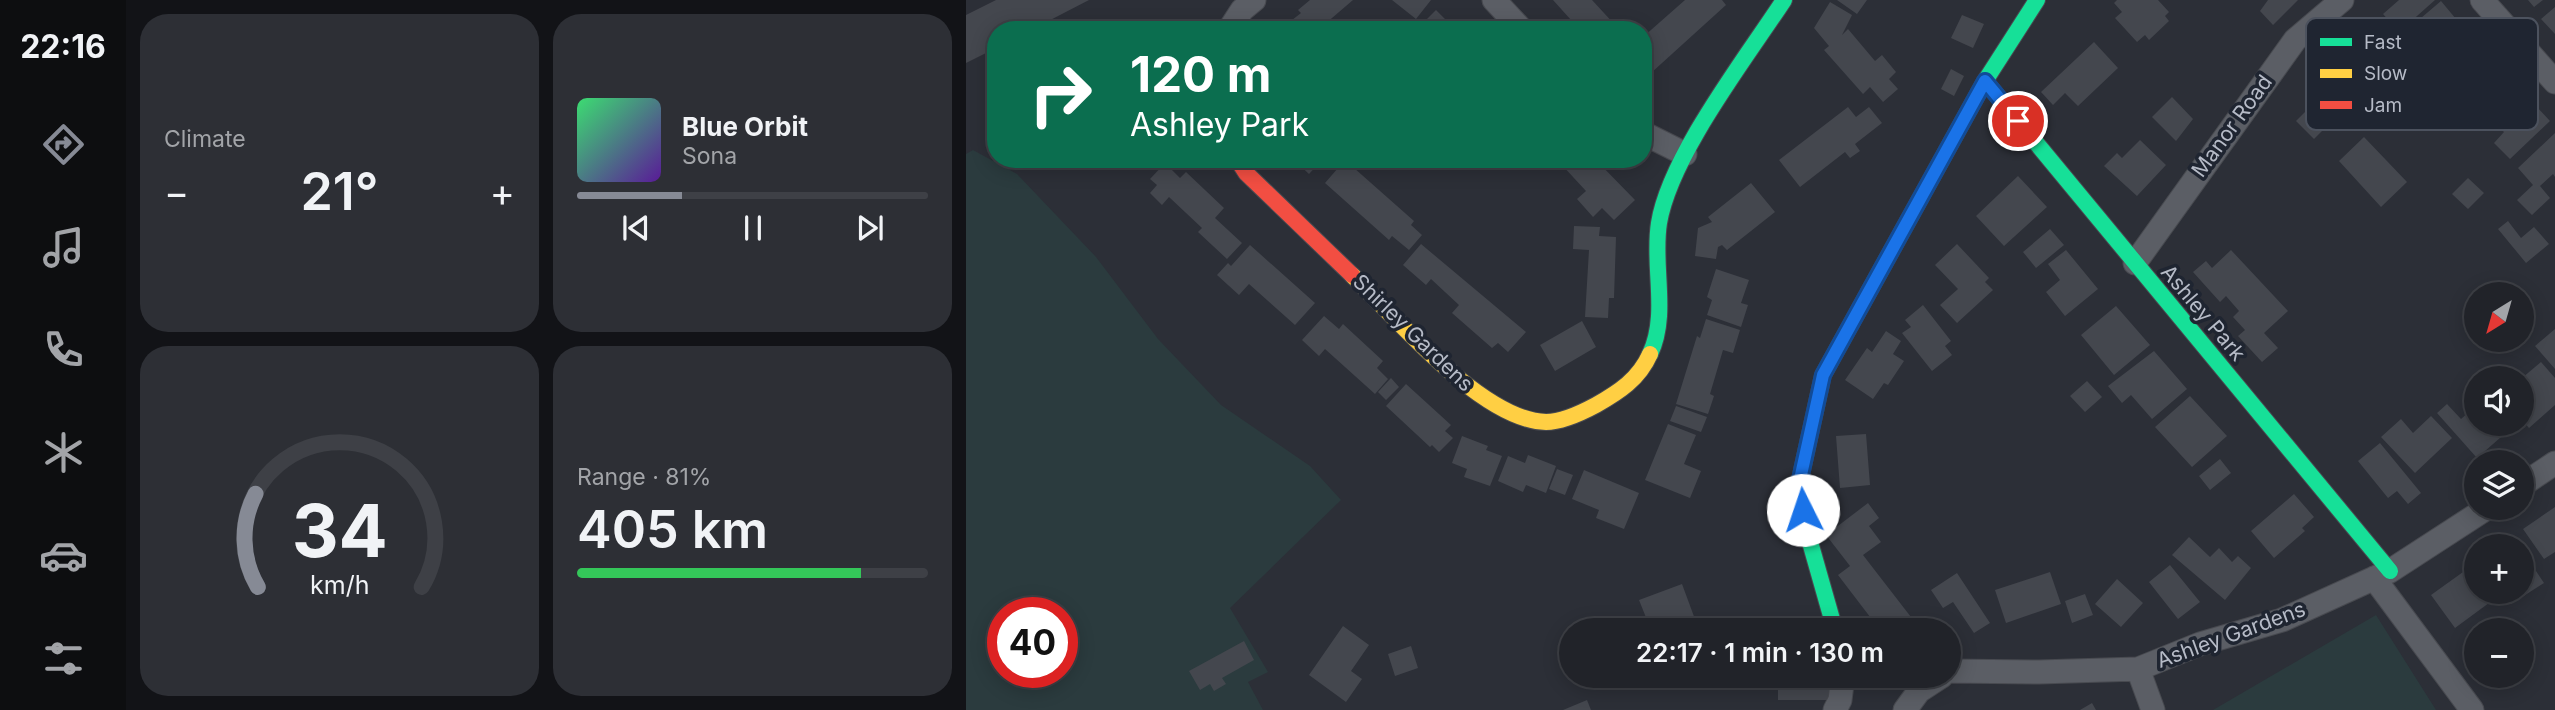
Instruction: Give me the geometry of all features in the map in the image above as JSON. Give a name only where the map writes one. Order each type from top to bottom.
[{"type":"street","points":[[1235,21],[1242,10],[1254,0]]},
{"type":"street","points":[[1494,0],[1513,21]]},
{"type":"street","name":"Shirley Gardens","points":[[1243,168],[1471,390],[1508,412],[1546,422],[1585,411],[1619,392],[1643,369],[1658,337],[1659,223],[1685,154],[1784,0]]},
{"type":"street","points":[[1832,618],[1808,535],[1799,484],[1823,375],[1985,81],[2038,0]]},
{"type":"street","name":"Manor Road","points":[[2321,18],[2342,0]]},
{"type":"street","points":[[2482,0],[2498,18]]},
{"type":"street","name":"Manor Road","points":[[2135,263],[2295,40],[2306,31]]},
{"type":"street","points":[[2538,63],[2555,82]]},
{"type":"street","name":"Ashley Park","points":[[1985,81],[2135,263],[2382,575]]},
{"type":"street","points":[[1652,138],[1685,154]]},
{"type":"street","points":[[2534,477],[2555,463]]},
{"type":"street","name":"Ashley Gardens","points":[[1961,671],[2138,669],[2200,644],[2282,620],[2382,575],[2468,520]]},
{"type":"street","points":[[2382,575],[2472,710]]},
{"type":"street","points":[[2138,669],[2153,710]]},
{"type":"street","points":[[1835,710],[1842,688]]},
{"type":"street","points":[[1905,710],[1924,688]]},
{"type":"shaded area","points":[[973,150],[987,158],[987,168],[1006,168],[1017,174],[1096,257],[1158,339],[1221,405],[1310,466],[1341,500],[1230,608],[1268,672],[1248,682],[1263,710],[966,710],[966,154]]},
{"type":"shaded area","points":[[2376,615],[2436,710],[2213,710]]},
{"type":"building","points":[[996,0],[1089,0],[1048,21],[987,21],[987,52],[966,63],[966,15]]},
{"type":"building","points":[[1310,0],[1353,0],[1328,21],[1291,21],[1301,13],[1298,10]]},
{"type":"building","points":[[1392,0],[1431,0],[1416,19]]},
{"type":"building","points":[[1553,0],[1592,0],[1611,21],[1572,21]]},
{"type":"building","points":[[1685,0],[1722,0],[1726,5],[1652,72],[1652,29]]},
{"type":"building","points":[[1837,0],[1867,0],[1857,14]]},
{"type":"building","points":[[2117,0],[2158,0],[2169,12],[2165,16],[2169,21],[2149,40],[2145,35],[2137,42],[2115,18],[2122,12],[2114,3]]},
{"type":"building","points":[[2268,0],[2298,0],[2273,25],[2260,11]]},
{"type":"building","points":[[2399,0],[2435,0],[2415,18],[2387,18],[2383,14]]},
{"type":"building","points":[[2528,0],[2543,0],[2534,7]]},
{"type":"building","points":[[2441,1],[2455,18],[2421,18]]},
{"type":"building","points":[[1830,2],[1852,15],[1842,35],[1848,29],[1875,61],[1882,55],[1896,72],[1889,79],[1898,89],[1883,102],[1870,87],[1863,94],[1824,50],[1829,46],[1814,28]]},
{"type":"building","points":[[2555,7],[2555,34],[2541,19]]},
{"type":"building","points":[[1436,10],[1447,21],[1425,21]]},
{"type":"building","points":[[1962,15],[1984,24],[1973,48],[1951,38]]},
{"type":"building","points":[[2094,42],[2118,68],[2078,106],[2065,93],[2053,105],[2041,92]]},
{"type":"building","points":[[1951,69],[1964,76],[1954,96],[1941,89]]},
{"type":"building","points":[[2172,97],[2193,119],[2176,141],[2152,117]]},
{"type":"building","points":[[1848,107],[1856,117],[1869,107],[1882,123],[1855,144],[1860,151],[1850,158],[1845,152],[1800,187],[1779,160]]},
{"type":"building","points":[[2538,108],[2550,121],[2510,159],[2494,143],[2504,132],[2502,130],[2538,130]]},
{"type":"building","points":[[2306,111],[2306,130],[2323,130],[2314,139],[2296,121]]},
{"type":"building","points":[[2555,133],[2555,177],[2553,174],[2540,186],[2550,198],[2532,215],[2517,200],[2533,185],[2518,168]]},
{"type":"building","points":[[2364,137],[2407,182],[2381,207],[2339,161]]},
{"type":"building","points":[[2140,140],[2166,165],[2137,196],[2104,166],[2117,153],[2122,158]]},
{"type":"building","points":[[1160,168],[1170,168],[1180,178],[1186,172],[1224,208],[1215,218],[1242,243],[1227,259],[1198,232],[1202,228],[1169,197],[1162,205],[1150,193],[1157,185],[1150,179]]},
{"type":"building","points":[[1303,168],[1315,168],[1309,174]]},
{"type":"building","points":[[1338,168],[1354,168],[1414,221],[1411,225],[1422,235],[1409,250],[1392,236],[1389,240],[1325,183]]},
{"type":"building","points":[[1565,168],[1604,168],[1635,200],[1614,220],[1602,208],[1593,217],[1577,199],[1586,191]]},
{"type":"building","points":[[2018,176],[2047,207],[2004,246],[1976,216]]},
{"type":"building","points":[[2468,178],[2484,193],[2468,209],[2452,194]]},
{"type":"building","points":[[1751,183],[1775,212],[1727,250],[1722,245],[1718,247],[1716,259],[1695,256],[1698,228],[1712,222],[1708,217]]},
{"type":"building","points":[[2508,221],[2521,238],[2534,227],[2549,244],[2526,263],[2498,229]]},
{"type":"building","points":[[1574,226],[1600,227],[1599,236],[1616,237],[1614,298],[1609,298],[1608,318],[1585,317],[1589,250],[1573,249]]},
{"type":"building","points":[[2050,229],[2064,245],[2036,268],[2023,252]]},
{"type":"building","points":[[1421,244],[1526,332],[1508,352],[1498,343],[1492,348],[1452,313],[1459,305],[1431,279],[1426,285],[1403,265]]},
{"type":"building","points":[[1957,244],[1989,278],[1985,282],[1993,290],[1957,323],[1940,305],[1958,289],[1935,265]]},
{"type":"building","points":[[1250,245],[1315,303],[1295,325],[1249,284],[1239,295],[1217,275],[1228,263],[1231,266]]},
{"type":"building","points":[[2066,250],[2098,289],[2065,316],[2046,292],[2060,280],[2048,264]]},
{"type":"building","points":[[2231,250],[2288,311],[2264,333],[2278,348],[2262,362],[2238,336],[2245,330],[2233,317],[2239,311],[2226,296],[2220,302],[2193,272],[2206,261],[2212,268]]},
{"type":"building","points":[[1716,269],[1749,280],[1741,303],[1748,305],[1741,327],[1707,315],[1712,300],[1707,297]]},
{"type":"building","points":[[1923,305],[1951,341],[1945,346],[1952,355],[1932,371],[1902,333],[1911,327],[1905,320]]},
{"type":"building","points":[[2116,306],[2150,345],[2114,375],[2081,335]]},
{"type":"building","points":[[1324,316],[1339,329],[1343,324],[1383,361],[1377,368],[1388,379],[1375,394],[1325,349],[1319,356],[1302,340]]},
{"type":"building","points":[[1706,319],[1740,330],[1733,353],[1723,350],[1710,394],[1714,396],[1708,414],[1676,404],[1697,336],[1700,338]]},
{"type":"building","points":[[1582,321],[1596,347],[1555,371],[1540,345]]},
{"type":"building","points":[[2555,329],[2555,369],[2535,346]]},
{"type":"building","points":[[1886,331],[1901,341],[1893,354],[1904,361],[1888,385],[1884,383],[1873,399],[1845,380],[1867,348],[1872,352]]},
{"type":"building","points":[[2154,351],[2187,389],[2152,419],[2131,395],[2122,403],[2108,386]]},
{"type":"building","points":[[2541,362],[2555,378],[2555,405],[2534,424],[2534,368]]},
{"type":"building","points":[[1391,378],[1399,387],[1386,400],[1378,392]]},
{"type":"building","points":[[2087,381],[2102,397],[2085,412],[2070,396]]},
{"type":"building","points":[[1406,384],[1451,425],[1445,431],[1453,438],[1439,452],[1432,445],[1430,447],[1386,406]]},
{"type":"building","points":[[2190,396],[2227,436],[2192,467],[2155,427]]},
{"type":"building","points":[[2447,404],[2461,419],[2464,416],[2464,436],[2502,436],[2486,450],[2470,450],[2437,413]]},
{"type":"building","points":[[1676,406],[1707,417],[1701,432],[1670,421]]},
{"type":"building","points":[[2431,416],[2452,438],[2415,473],[2381,437],[2401,419],[2413,433]]},
{"type":"building","points":[[1668,424],[1696,435],[1684,464],[1701,471],[1690,498],[1645,480]]},
{"type":"building","points":[[1866,434],[1870,485],[1840,488],[1836,436]]},
{"type":"building","points":[[1462,436],[1488,446],[1486,450],[1502,456],[1490,486],[1464,477],[1467,469],[1452,463]]},
{"type":"building","points":[[2380,443],[2421,493],[2408,504],[2397,491],[2388,498],[2358,461]]},
{"type":"building","points":[[1528,455],[1556,466],[1546,493],[1526,485],[1523,492],[1498,481],[1508,456],[1525,463]]},
{"type":"building","points":[[2220,459],[2231,473],[2210,490],[2199,476]]},
{"type":"building","points":[[1557,469],[1573,475],[1565,495],[1549,489]]},
{"type":"building","points":[[1584,470],[1639,493],[1624,529],[1596,518],[1599,510],[1572,499]]},
{"type":"building","points":[[2294,494],[2314,517],[2302,528],[2305,531],[2274,558],[2251,531]]},
{"type":"building","points":[[1868,503],[1879,518],[1869,526],[1881,542],[1863,555],[1912,618],[1871,618],[1838,575],[1850,566],[1826,535]]},
{"type":"building","points":[[2555,507],[2555,552],[2544,559],[2534,545],[2534,534],[2526,534],[2523,529]]},
{"type":"building","points":[[2189,537],[2210,557],[2219,548],[2232,562],[2238,556],[2251,568],[2225,600],[2172,555]]},
{"type":"building","points":[[2170,565],[2200,602],[2178,619],[2149,582]]},
{"type":"building","points":[[2534,568],[2544,583],[2534,589]]},
{"type":"building","points":[[2464,571],[2464,604],[2488,604],[2469,618],[2464,618],[2464,621],[2455,628],[2431,595]]},
{"type":"building","points":[[2050,572],[2061,604],[2006,623],[1995,590]]},
{"type":"building","points":[[1957,573],[1990,623],[1974,633],[1953,602],[1943,608],[1931,590]]},
{"type":"building","points":[[2117,579],[2143,603],[2121,627],[2095,604]]},
{"type":"building","points":[[1682,584],[1695,618],[1646,618],[1639,600]]},
{"type":"building","points":[[2085,594],[2093,615],[2072,623],[2065,601]]},
{"type":"building","points":[[1343,626],[1369,645],[1351,671],[1362,679],[1346,702],[1309,675]]},
{"type":"building","points":[[1244,641],[1254,660],[1222,678],[1226,684],[1214,691],[1210,684],[1200,690],[1189,671]]},
{"type":"building","points":[[1411,646],[1418,668],[1395,676],[1388,654]]},
{"type":"building","points":[[1778,688],[1829,688],[1829,700],[1778,700]]},
{"type":"building","points":[[1587,700],[1591,710],[1563,710]]},
{"type":"building","points":[[2092,703],[2096,710],[2080,710]]},
{"type":"traffic: fast","points":[[1650,354],[1658,323],[1657,239],[1666,197],[1693,138],[1784,0]]},
{"type":"traffic: fast","points":[[1832,618],[1808,535],[1799,484],[1823,375],[1985,81],[2037,0]]},
{"type":"traffic: fast","points":[[1985,81],[2390,571]]},
{"type":"traffic: slow","points":[[1352,275],[1416,340],[1468,386],[1495,405],[1521,417],[1552,422],[1591,408],[1628,384],[1650,354]]},
{"type":"traffic: jam","points":[[1243,168],[1352,275]]},
{"type":"route","points":[[1803,510],[1799,484],[1823,375],[1985,81],[2018,121]]}]
